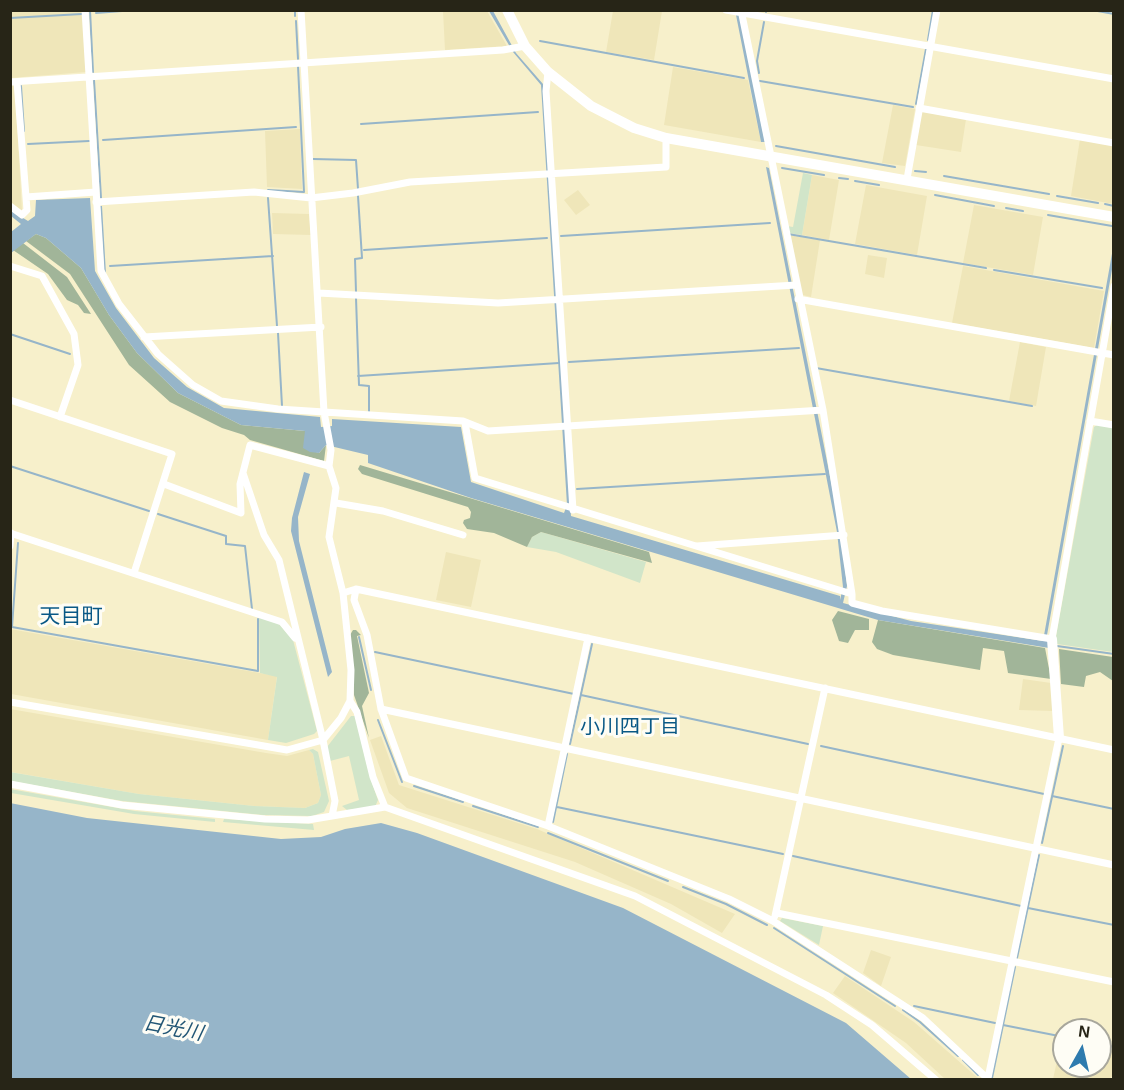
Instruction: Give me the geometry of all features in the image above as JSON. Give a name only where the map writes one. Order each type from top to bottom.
[{"type":"street","points":[[85,10],[101,271],[119,303],[144,337],[173,369],[221,401],[232,405],[465,423],[488,431],[823,410]]},
{"type":"street","points":[[10,702],[287,750],[323,740],[341,718],[350,701],[350,653],[343,592],[329,537],[336,503],[336,488],[329,466],[331,450],[324,412],[321,327],[311,198],[301,10]]},
{"type":"street","points":[[507,10],[517,47],[548,72],[591,106],[612,119],[666,138],[1113,217]]},
{"type":"street","points":[[726,10],[1113,79]]},
{"type":"street","points":[[907,179],[937,10]]},
{"type":"street","points":[[741,12],[771,156],[792,286],[798,299],[823,410],[848,592],[852,603],[882,611],[1049,641]]},
{"type":"street","points":[[10,206],[22,215],[27,210],[14,82],[517,47]]},
{"type":"street","points":[[548,72],[546,91],[549,173],[573,510]]},
{"type":"street","points":[[919,108],[1113,143]]},
{"type":"street","points":[[96,202],[254,192],[311,198],[410,182],[666,167],[666,138]]},
{"type":"street","points":[[26,197],[96,192]]},
{"type":"street","points":[[10,266],[42,276],[74,334],[78,365],[60,417]]},
{"type":"street","points":[[319,293],[498,303],[792,286]]},
{"type":"street","points":[[988,1079],[1059,738],[1049,641],[1090,421],[1098,352],[1113,289]]},
{"type":"street","points":[[798,299],[1113,355]]},
{"type":"street","points":[[144,337],[321,327]]},
{"type":"street","points":[[10,400],[172,454],[134,573]]},
{"type":"street","points":[[1090,421],[1113,425]]},
{"type":"street","points":[[465,423],[475,478],[573,510],[848,592]]},
{"type":"street","points":[[164,484],[241,513],[240,484],[250,445],[329,466]]},
{"type":"street","points":[[243,473],[264,535],[279,560],[323,740],[335,801],[332,816]]},
{"type":"street","points":[[336,503],[383,511],[463,535]]},
{"type":"street","points":[[10,546],[11,533],[282,622],[297,640]]},
{"type":"street","points":[[694,546],[705,543],[840,536]]},
{"type":"street","points":[[343,592],[356,589],[1113,750]]},
{"type":"street","points":[[356,589],[354,600],[367,635],[381,709],[406,778],[548,826],[729,899],[772,921],[923,1018],[988,1079]]},
{"type":"street","points":[[548,826],[588,638]]},
{"type":"street","points":[[772,921],[777,913],[825,688]]},
{"type":"street","points":[[350,701],[357,712],[373,777],[385,807]]},
{"type":"street","points":[[381,709],[1113,865]]},
{"type":"street","points":[[10,784],[122,805],[253,818],[308,820],[385,807],[634,896],[826,995],[872,1025],[936,1080]]},
{"type":"street","points":[[777,913],[1113,982]]},
{"type":"shaded area","points":[[11,11],[83,11],[86,72],[11,78]]},
{"type":"shaded area","points":[[443,11],[487,11],[507,46],[445,50]]},
{"type":"shaded area","points":[[613,11],[662,11],[654,60],[606,52]]},
{"type":"shaded area","points":[[673,67],[748,80],[761,142],[664,125]]},
{"type":"shaded area","points":[[10,85],[15,85],[22,211],[11,202]]},
{"type":"shaded area","points":[[893,105],[915,109],[905,166],[882,163]]},
{"type":"shaded area","points":[[922,111],[966,119],[961,152],[916,145]]},
{"type":"shaded area","points":[[300,129],[302,189],[267,187],[265,131]]},
{"type":"shaded area","points":[[1080,139],[1113,145],[1113,204],[1071,196]]},
{"type":"shaded area","points":[[812,175],[839,180],[829,240],[802,235]]},
{"type":"shaded area","points":[[866,185],[927,196],[917,255],[855,244]]},
{"type":"shaded area","points":[[578,190],[590,205],[576,215],[564,200]]},
{"type":"shaded area","points":[[974,205],[1043,217],[1033,275],[963,263]]},
{"type":"shaded area","points":[[272,213],[309,214],[311,235],[273,234]]},
{"type":"shaded area","points":[[788,235],[820,240],[811,297],[803,295],[800,291]]},
{"type":"shaded area","points":[[868,255],[887,258],[884,278],[865,274]]},
{"type":"shaded area","points":[[963,266],[1104,291],[1094,348],[952,323]]},
{"type":"shaded area","points":[[1020,342],[1046,347],[1036,406],[1009,401]]},
{"type":"shaded area","points":[[446,552],[481,560],[471,607],[436,600]]},
{"type":"shaded area","points":[[10,629],[277,676],[268,740],[11,694]]},
{"type":"shaded area","points":[[1023,679],[1051,683],[1053,711],[1019,710]]},
{"type":"shaded area","points":[[10,709],[287,756],[309,750],[313,754],[321,795],[318,803],[305,808],[254,806],[139,794],[11,772]]},
{"type":"shaded area","points":[[381,736],[399,785],[537,829],[735,914],[722,933],[671,904],[575,862],[407,808],[389,793],[370,740]]},
{"type":"shaded area","points":[[871,950],[891,957],[881,986],[863,973]]},
{"type":"shaded area","points":[[845,976],[914,1022],[979,1079],[945,1079],[906,1043],[833,993]]},
{"type":"shaded area","points":[[1112,1049],[1113,1049],[1112,1076]]},
{"type":"shaded area","points":[[1053,1078],[1111,1078],[1110,1079]]},
{"type":"green space","points":[[803,173],[812,175],[802,235],[788,233],[787,226],[793,227]]},
{"type":"green space","points":[[36,234],[46,238],[81,268],[109,315],[137,353],[178,393],[241,425],[305,431],[310,450],[319,453],[326,445],[324,461],[250,440],[244,435],[222,428],[170,402],[129,365],[70,274],[26,241]]},
{"type":"green space","points":[[23,243],[67,277],[91,314],[84,313],[78,305],[67,300],[48,274],[13,250]]},
{"type":"green space","points":[[1097,425],[1113,428],[1113,652],[1057,644],[1056,636],[1094,427]]},
{"type":"green space","points":[[360,465],[649,552],[652,563],[541,532],[532,537],[527,547],[494,533],[467,529],[463,523],[464,520],[470,518],[471,512],[468,507],[362,474],[358,469]]},
{"type":"green space","points":[[541,532],[646,562],[640,583],[556,552],[527,547],[532,537]]},
{"type":"green space","points":[[838,611],[869,619],[869,630],[855,630],[848,643],[839,641],[832,620]]},
{"type":"green space","points":[[259,617],[278,623],[293,640],[317,731],[314,734],[286,743],[268,740],[277,677],[260,673]]},
{"type":"green space","points":[[878,620],[1045,648],[1051,679],[1008,673],[1004,651],[983,648],[980,670],[893,655],[877,649],[872,642]]},
{"type":"green space","points":[[353,630],[361,635],[357,636],[369,693],[362,706],[369,738],[354,695],[350,635]]},
{"type":"green space","points":[[1059,649],[1113,657],[1113,681],[1100,672],[1086,676],[1084,687],[1061,684]]},
{"type":"green space","points":[[351,716],[355,716],[378,800],[375,807],[347,810],[342,806],[359,800],[349,756],[330,761],[327,747]]},
{"type":"green space","points":[[313,749],[318,752],[329,801],[324,812],[312,816],[263,815],[122,801],[11,781],[10,772],[139,794],[254,806],[305,808],[318,803],[321,795],[313,754],[309,750]]},
{"type":"green space","points":[[10,789],[135,811],[215,819],[215,822],[134,814],[11,793]]},
{"type":"green space","points":[[224,819],[313,824],[314,830],[223,822]]},
{"type":"green space","points":[[782,918],[823,926],[819,945],[780,921]]},
{"type":"water","points":[[489,11],[493,11],[516,53],[543,84],[571,516],[840,596],[840,600],[843,587],[837,532],[766,167],[769,168],[841,532],[847,586],[843,603],[911,621],[1043,641],[1113,248],[1113,264],[1047,635],[1049,648],[878,620],[471,498],[368,463],[368,455],[326,445],[319,453],[310,452],[303,448],[305,431],[241,425],[178,393],[137,353],[109,315],[81,268],[46,238],[36,234],[11,253],[11,232],[21,224],[11,216],[10,210],[28,221],[35,216],[36,200],[90,198],[95,271],[116,308],[154,358],[187,387],[224,408],[320,417],[321,427],[332,426],[332,419],[461,427],[471,482],[564,513],[567,505],[541,85],[513,52]]},
{"type":"water","points":[[736,15],[740,15],[765,142],[761,142]]},
{"type":"water","points":[[100,206],[102,206],[106,274],[104,269]]},
{"type":"water","points":[[304,472],[310,474],[298,517],[299,541],[332,672],[328,677],[291,531],[292,518]]},
{"type":"water","name":"日光川","points":[[10,803],[87,818],[281,839],[321,837],[345,829],[381,823],[417,833],[623,908],[846,1023],[911,1079],[11,1079]]},
{"type":"waterway","points":[[90,10],[93,72]]},
{"type":"waterway","points":[[96,13],[135,10]]},
{"type":"waterway","points":[[295,10],[295,16]]},
{"type":"waterway","points":[[928,40],[933,10]]},
{"type":"waterway","points":[[1092,10],[1114,14]]},
{"type":"waterway","points":[[10,18],[82,14]]},
{"type":"waterway","points":[[296,21],[298,59]]},
{"type":"waterway","points":[[759,73],[757,61],[764,22]]},
{"type":"waterway","points":[[540,41],[744,78]]},
{"type":"waterway","points":[[916,104],[926,49]]},
{"type":"waterway","points":[[268,190],[304,192],[298,66]]},
{"type":"waterway","points":[[94,80],[101,198]]},
{"type":"waterway","points":[[760,81],[913,107]]},
{"type":"waterway","points":[[21,86],[24,131]]},
{"type":"waterway","points":[[361,124],[538,112]]},
{"type":"waterway","points":[[103,140],[296,127]]},
{"type":"waterway","points":[[28,144],[89,141]]},
{"type":"waterway","points":[[776,146],[895,167]]},
{"type":"waterway","points":[[313,159],[356,160],[358,189]]},
{"type":"waterway","points":[[782,168],[824,175]]},
{"type":"waterway","points":[[915,171],[926,172]]},
{"type":"waterway","points":[[944,176],[1049,194]]},
{"type":"waterway","points":[[839,178],[848,179]]},
{"type":"waterway","points":[[855,181],[879,185]]},
{"type":"waterway","points":[[935,195],[994,206]]},
{"type":"waterway","points":[[356,292],[355,259],[362,258],[358,196]]},
{"type":"waterway","points":[[1057,196],[1098,203]]},
{"type":"waterway","points":[[268,198],[277,326]]},
{"type":"waterway","points":[[1105,204],[1114,206]]},
{"type":"waterway","points":[[1006,208],[1023,211]]},
{"type":"waterway","points":[[1048,215],[1112,226]]},
{"type":"waterway","points":[[561,236],[770,223]]},
{"type":"waterway","points":[[788,234],[986,268]]},
{"type":"waterway","points":[[364,250],[547,238]]},
{"type":"waterway","points":[[110,266],[273,256]]},
{"type":"waterway","points":[[994,270],[1102,288]]},
{"type":"waterway","points":[[356,298],[359,385],[369,386],[369,411]]},
{"type":"waterway","points":[[278,333],[282,406]]},
{"type":"waterway","points":[[10,334],[70,354]]},
{"type":"waterway","points":[[569,362],[799,348]]},
{"type":"waterway","points":[[358,376],[559,363]]},
{"type":"waterway","points":[[816,368],[1032,406]]},
{"type":"waterway","points":[[10,466],[149,511]]},
{"type":"waterway","points":[[577,489],[825,474]]},
{"type":"waterway","points":[[158,514],[226,536],[226,544],[245,546],[252,609]]},
{"type":"waterway","points":[[18,543],[12,627],[258,671],[258,619]]},
{"type":"waterway","points":[[359,637],[371,690]]},
{"type":"waterway","points":[[570,744],[592,644]]},
{"type":"waterway","points":[[1057,646],[1114,654]]},
{"type":"waterway","points":[[375,652],[574,694]]},
{"type":"waterway","points":[[581,695],[808,744]]},
{"type":"waterway","points":[[378,720],[402,782]]},
{"type":"waterway","points":[[821,746],[1044,794]]},
{"type":"waterway","points":[[1042,843],[1063,746]]},
{"type":"waterway","points":[[553,822],[567,754]]},
{"type":"waterway","points":[[414,786],[463,802]]},
{"type":"waterway","points":[[1052,796],[1114,809]]},
{"type":"waterway","points":[[473,806],[538,827]]},
{"type":"waterway","points":[[557,807],[783,854]]},
{"type":"waterway","points":[[548,833],[668,881]]},
{"type":"waterway","points":[[1017,958],[1039,855]]},
{"type":"waterway","points":[[793,856],[1021,906]]},
{"type":"waterway","points":[[683,887],[726,904],[767,925]]},
{"type":"waterway","points":[[1028,908],[1114,925]]},
{"type":"waterway","points":[[774,928],[895,1006]]},
{"type":"waterway","points":[[992,1078],[1015,967]]},
{"type":"waterway","points":[[914,1006],[995,1023]]},
{"type":"waterway","points":[[903,1010],[958,1056]]},
{"type":"waterway","points":[[1003,1025],[1052,1035]]},
{"type":"waterway","points":[[963,1060],[978,1075]]},
{"type":"district","name":"天目町","points":[[71,617]]},
{"type":"district","name":"小川四丁目","points":[[630,727]]}]
